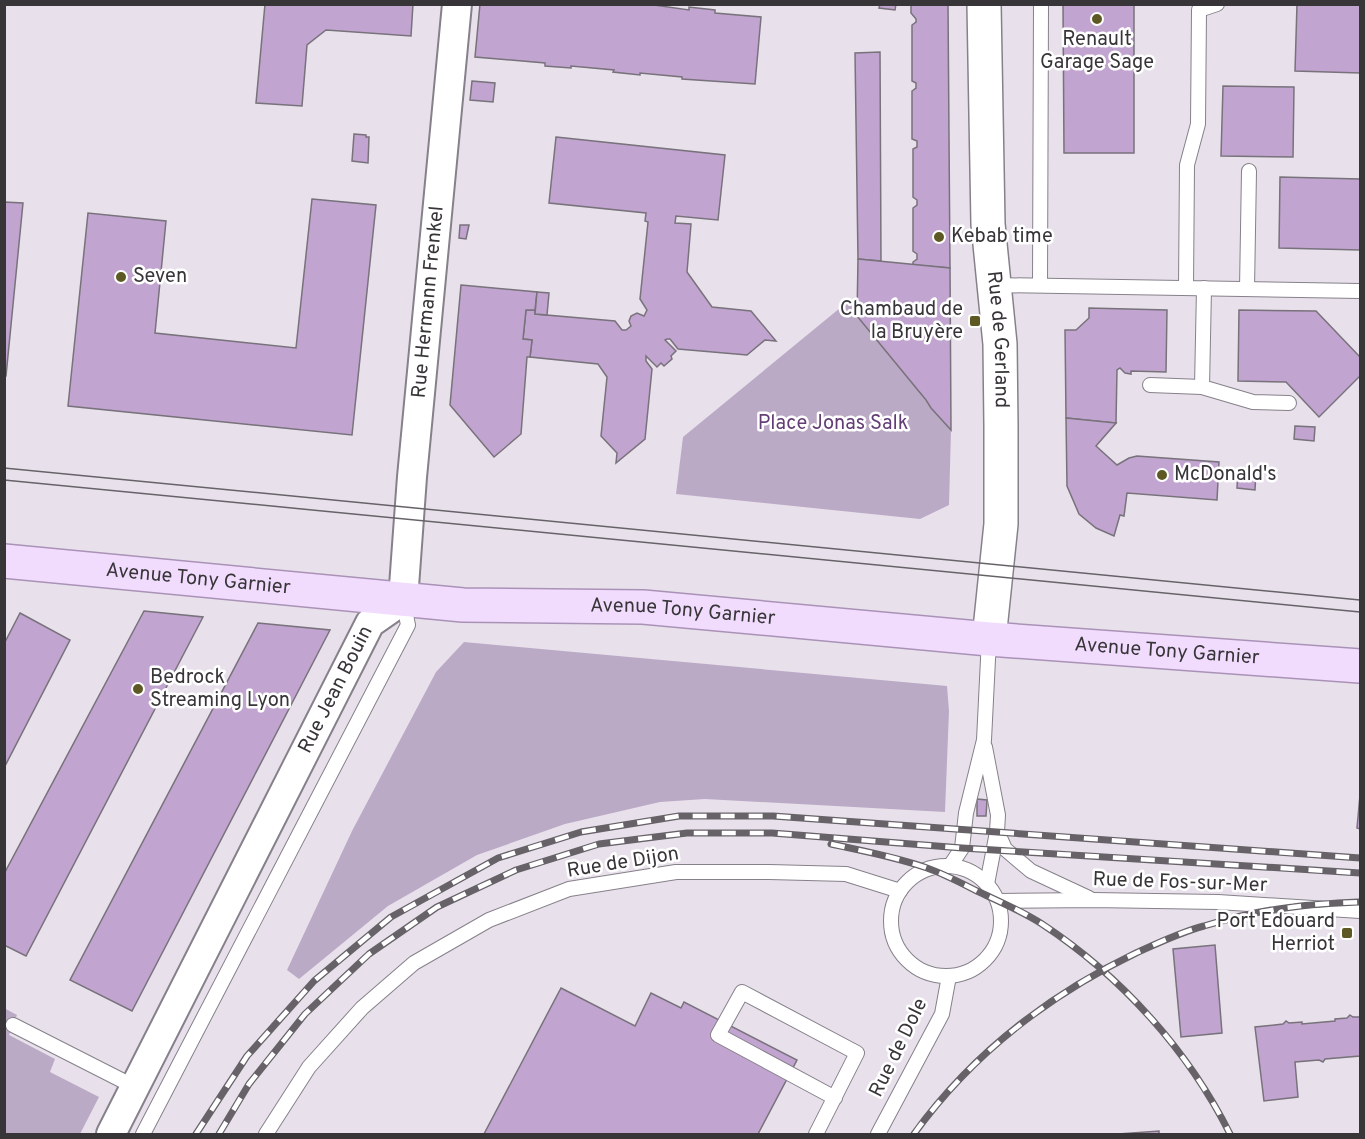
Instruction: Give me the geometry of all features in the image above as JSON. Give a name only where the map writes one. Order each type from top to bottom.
[{"type":"main road","name":"Avenue Tony Garnier","points":[[4,561],[462,605],[643,606],[989,639],[1360,666]]},
{"type":"street","name":"Rue Hermann Frenkel","points":[[403,600],[412,477],[457,4]]},
{"type":"street","name":"Rue de Gerland","points":[[984,4],[988,224],[1000,344],[1001,524],[989,639]]},
{"type":"street","name":"Rue Jean Bouin","points":[[111,1134],[370,623],[403,600]]},
{"type":"lane","points":[[1040,285],[1041,4]]},
{"type":"lane","points":[[1186,287],[1187,165],[1198,124],[1199,10],[1215,5]]},
{"type":"lane","points":[[1247,289],[1249,171]]},
{"type":"lane","points":[[994,285],[1360,291]]},
{"type":"lane","points":[[1202,387],[1204,288]]},
{"type":"lane","points":[[1150,385],[1202,387],[1252,402],[1288,403]]},
{"type":"lane","name":"Rue Jean Bouin","points":[[143,1134],[408,625],[403,600]]},
{"type":"lane","points":[[951,866],[962,848],[966,813],[984,740],[989,639]]},
{"type":"lane","points":[[984,740],[998,815],[987,884]]},
{"type":"lane","points":[[997,832],[1005,849],[1031,871],[1093,900]]},
{"type":"lane","points":[[951,866],[976,875],[987,884],[998,901],[1001,919],[999,938],[990,955],[976,967],[963,974],[949,976],[932,974],[916,967],[903,955],[895,940],[891,924],[893,907],[900,891],[918,874],[930,869],[951,866]]},
{"type":"lane","name":"Rue de Dijon","points":[[266,1134],[309,1067],[362,1008],[414,963],[489,920],[569,889],[676,872],[769,872],[846,874],[900,891]]},
{"type":"lane","name":"Rue de Fos-sur-Mer","points":[[998,901],[1218,902],[1360,911]]},
{"type":"lane","name":"Rue de Dole","points":[[878,1134],[942,1014],[949,976]]},
{"type":"lane","points":[[816,1134],[835,1098],[857,1053],[742,992],[718,1035],[835,1098]]},
{"type":"lane","points":[[13,1025],[135,1087]]},
{"type":"green space","name":"Place Jonas Salk","points":[[851,299],[931,408],[951,430],[949,505],[920,519],[676,494],[683,437]]},
{"type":"green space","points":[[464,642],[947,686],[949,711],[945,812],[705,799],[660,802],[565,824],[477,855],[388,906],[299,979],[287,970],[352,831],[436,672]]},
{"type":"green space","points":[[4,1008],[17,1015],[9,1035],[55,1059],[50,1072],[99,1097],[80,1134],[5,1134]]},
{"type":"building","points":[[265,4],[413,4],[411,36],[326,30],[307,45],[302,106],[256,103]]},
{"type":"building","points":[[480,4],[647,4],[761,17],[755,84],[682,79],[682,77],[640,73],[640,75],[571,66],[571,68],[545,66],[545,63],[475,57]]},
{"type":"building","points":[[880,4],[896,4],[895,10],[879,8]]},
{"type":"building","points":[[911,4],[948,4],[950,268],[913,265],[917,259],[917,254],[913,251],[913,208],[917,205],[917,200],[913,197],[913,149],[917,147],[917,141],[912,139],[912,91],[916,88],[916,83],[912,81],[912,25],[916,19],[911,13]]},
{"type":"building","points":[[1063,4],[1182,4],[1134,5],[1134,153],[1064,153]]},
{"type":"building","points":[[1297,4],[1360,4],[1360,73],[1295,71]]},
{"type":"building","points":[[880,52],[881,261],[858,259],[855,53]]},
{"type":"building","points":[[472,81],[495,83],[493,102],[470,100]]},
{"type":"building","points":[[1223,86],[1294,87],[1293,157],[1221,156]]},
{"type":"building","points":[[354,134],[369,137],[368,163],[352,161]]},
{"type":"building","points":[[556,137],[725,155],[718,220],[676,216],[675,223],[691,224],[687,272],[712,307],[751,311],[776,341],[765,340],[747,355],[678,349],[670,339],[665,340],[676,351],[671,356],[672,359],[664,366],[661,363],[657,367],[646,356],[646,361],[652,369],[645,439],[616,463],[617,453],[601,436],[607,377],[598,364],[530,357],[532,340],[523,339],[526,310],[535,310],[535,314],[615,321],[622,330],[626,330],[631,326],[629,321],[631,316],[637,313],[644,316],[647,310],[640,299],[648,222],[645,221],[646,213],[549,203]]},
{"type":"building","points":[[1280,177],[1360,179],[1360,250],[1279,248]]},
{"type":"building","name":"Seven","points":[[312,199],[376,205],[352,435],[68,406],[88,213],[166,221],[155,333],[296,348]]},
{"type":"building","points":[[4,202],[23,203],[6,376],[4,377]]},
{"type":"building","points":[[460,225],[469,225],[466,239],[459,238]]},
{"type":"building","points":[[858,259],[950,268],[951,430],[857,316]]},
{"type":"building","points":[[461,285],[537,292],[535,310],[526,310],[523,339],[532,340],[530,357],[527,357],[521,434],[494,457],[450,405]]},
{"type":"building","points":[[537,292],[549,293],[547,315],[535,314]]},
{"type":"building","points":[[1089,308],[1167,310],[1166,372],[1131,371],[1131,374],[1125,373],[1120,368],[1117,370],[1116,423],[1066,418],[1065,330],[1076,330],[1089,318]]},
{"type":"building","points":[[1239,310],[1316,311],[1360,357],[1360,376],[1319,417],[1286,382],[1238,381]]},
{"type":"building","points":[[1066,418],[1116,423],[1096,446],[1117,465],[1137,456],[1219,462],[1217,500],[1127,493],[1124,516],[1120,515],[1114,536],[1096,528],[1079,514],[1067,486]]},
{"type":"building","points":[[1295,426],[1315,427],[1314,441],[1294,439]]},
{"type":"building","points":[[1238,471],[1256,472],[1255,490],[1237,488]]},
{"type":"building","points":[[144,611],[203,617],[26,956],[4,945],[4,874]]},
{"type":"building","points":[[20,613],[70,640],[4,768],[4,644]]},
{"type":"building","points":[[258,623],[330,630],[132,1011],[70,980]]},
{"type":"building","points":[[1360,795],[1360,829],[1357,828]]},
{"type":"building","points":[[977,799],[987,800],[986,816],[977,816]]},
{"type":"building","points":[[1215,945],[1222,1033],[1181,1037],[1173,949]]},
{"type":"building","points":[[561,988],[635,1026],[651,993],[681,1008],[684,1002],[797,1060],[758,1134],[484,1134]]},
{"type":"building","points":[[1350,1015],[1360,1017],[1360,1056],[1325,1059],[1323,1062],[1319,1060],[1295,1062],[1298,1097],[1264,1101],[1255,1027],[1283,1024],[1286,1021],[1289,1023],[1302,1022],[1302,1024],[1335,1021],[1335,1019],[1347,1018]]},
{"type":"building","points":[[1159,1131],[1159,1134],[1118,1134]]},
{"type":"tram line","points":[[4,468],[1360,600]]},
{"type":"tram line","points":[[4,480],[1360,612]]},
{"type":"railway","points":[[196,1134],[247,1056],[314,981],[391,917],[498,858],[581,832],[679,816],[773,816],[1360,858]]},
{"type":"railway","points":[[219,1134],[249,1084],[305,1014],[369,954],[437,907],[516,870],[599,844],[687,833],[772,833],[962,848],[1360,873]]},
{"type":"railway","points":[[831,844],[879,854],[940,873],[1026,915],[1071,945],[1125,991],[1173,1044],[1194,1073],[1230,1134]]},
{"type":"railway","points":[[914,1134],[960,1078],[1014,1030],[1073,988],[1136,953],[1195,928],[1260,912],[1318,904],[1360,902]]},
{"type":"place","name":"Renault Garage Sage","points":[[1097,19]]},
{"type":"place","name":"Kebab time","points":[[939,237]]},
{"type":"place","name":"Seven","points":[[121,277]]},
{"type":"place","name":"Chambaud de la Bruyère","points":[[975,321]]},
{"type":"place","name":"McDonald's","points":[[1162,475]]},
{"type":"place","name":"Bedrock Streaming Lyon","points":[[138,689]]},
{"type":"place","name":"Port Edouard Herriot","points":[[1347,933]]}]
